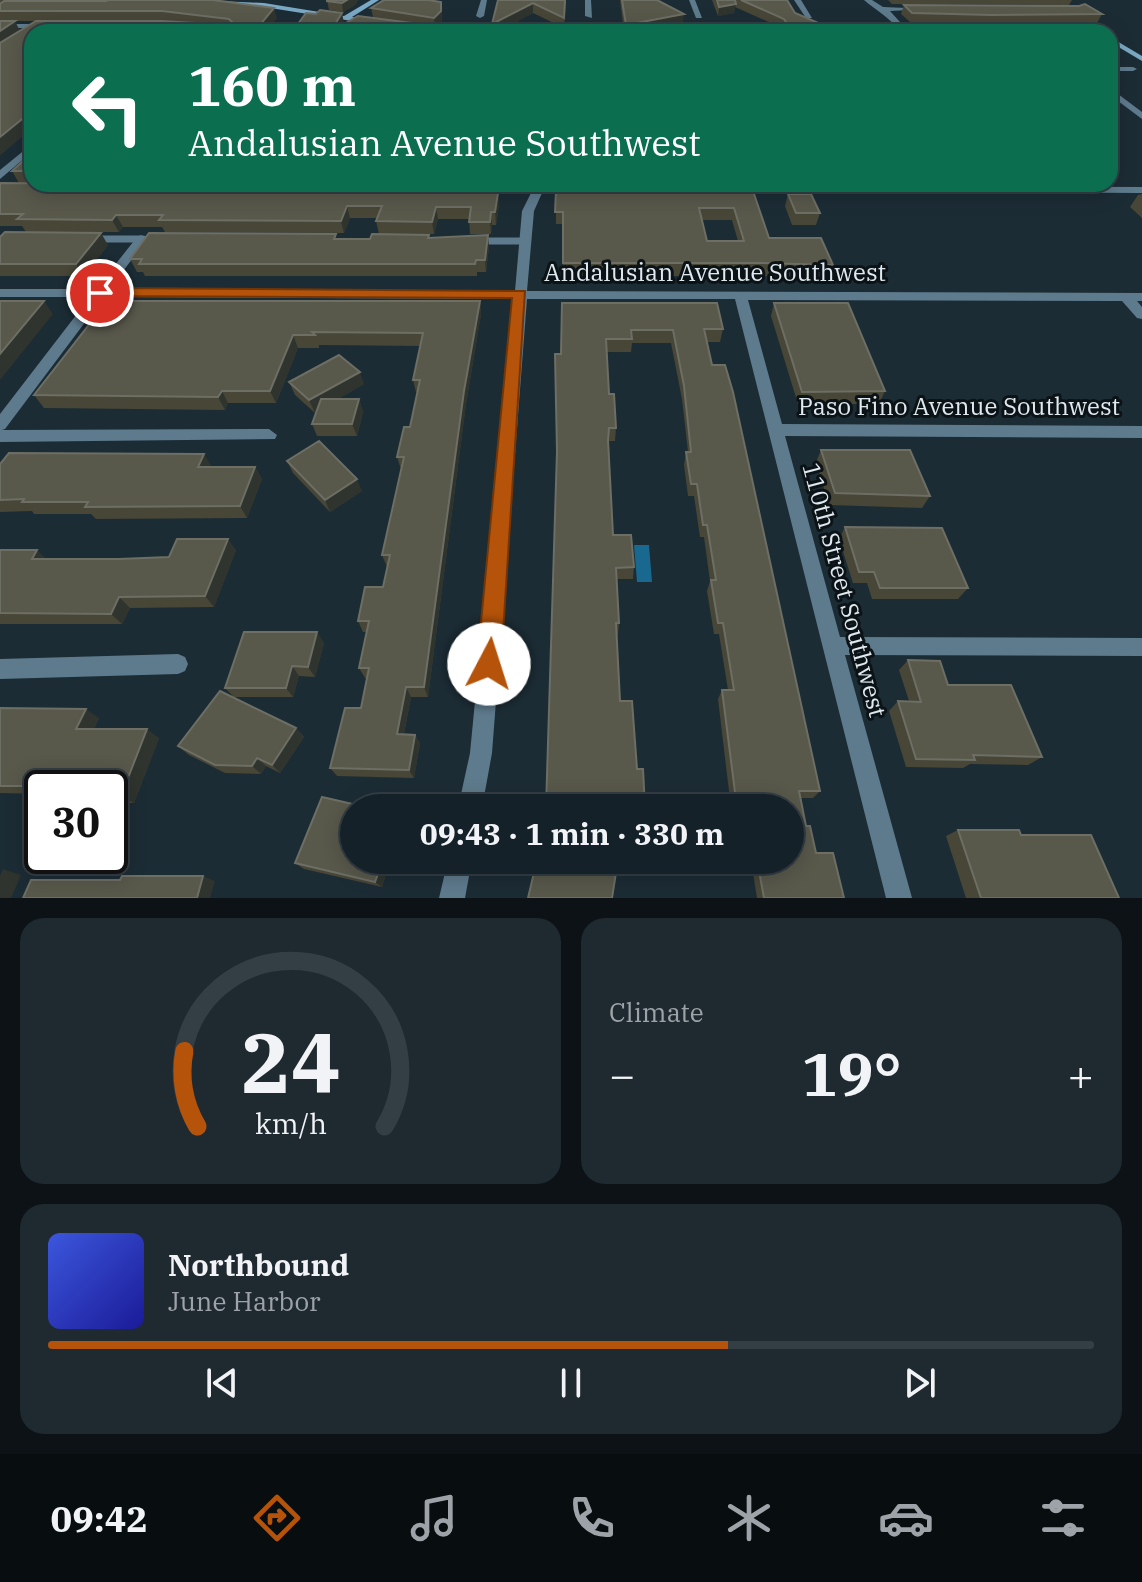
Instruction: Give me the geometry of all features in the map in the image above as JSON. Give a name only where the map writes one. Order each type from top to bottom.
[{"type":"street","points":[[0,11],[18,0]]},
{"type":"street","points":[[202,0],[264,5],[376,23]]},
{"type":"street","points":[[345,18],[376,0]]},
{"type":"street","points":[[480,16],[484,0]]},
{"type":"street","points":[[588,0],[589,16]]},
{"type":"street","points":[[692,0],[699,16]]},
{"type":"street","points":[[797,0],[809,16]]},
{"type":"street","points":[[867,0],[880,11],[891,15],[898,24]]},
{"type":"street","points":[[880,11],[939,9]]},
{"type":"street","points":[[880,11],[877,15],[884,24]]},
{"type":"street","points":[[0,26],[24,26]]},
{"type":"street","points":[[1118,44],[1142,59]]},
{"type":"street","points":[[1118,69],[1133,69]]},
{"type":"street","points":[[1118,97],[1142,116]]},
{"type":"street","points":[[0,176],[24,154]]},
{"type":"street","points":[[1118,189],[1142,190]]},
{"type":"street","points":[[473,794],[481,753],[528,211],[537,192]]},
{"type":"street","points":[[0,425],[141,239]]},
{"type":"street","name":"Andalusian Avenue Southwest","points":[[0,293],[1142,297]]},
{"type":"street","name":"110th Street Southwest","points":[[740,295],[899,898]]},
{"type":"street","points":[[1125,296],[1142,315]]},
{"type":"street","name":"Paso Fino Avenue Southwest","points":[[775,430],[1142,432]]},
{"type":"street","points":[[0,436],[269,435]]},
{"type":"street","points":[[832,646],[1142,647]]},
{"type":"street","points":[[0,669],[178,664]]},
{"type":"street","points":[[452,898],[457,874]]},
{"type":"lane","points":[[94,239],[157,239]]},
{"type":"lane","points":[[474,241],[525,241]]},
{"type":"water","points":[[634,545],[649,545],[652,582],[637,582]]},
{"type":"building","points":[[213,0],[274,8],[261,24],[230,24],[229,19],[162,11],[0,11],[0,4],[4,1]]},
{"type":"building","points":[[384,0],[441,2],[441,11],[434,18],[371,8]]},
{"type":"building","points":[[498,0],[565,0],[564,18],[533,3],[492,24]]},
{"type":"building","points":[[622,0],[657,0],[684,14],[631,24],[626,24]]},
{"type":"building","points":[[717,0],[735,0],[736,4],[719,7]]},
{"type":"building","points":[[741,0],[787,0],[795,13],[820,24],[787,24],[784,19]]},
{"type":"building","points":[[1085,4],[1102,14],[912,13],[904,5],[1079,6]]},
{"type":"building","points":[[320,10],[342,13],[335,24],[298,24],[306,13],[316,14]]},
{"type":"building","points":[[358,16],[419,24],[344,24]]},
{"type":"building","points":[[0,21],[15,21],[0,31]]},
{"type":"building","points":[[36,21],[212,24],[31,24]]},
{"type":"building","points":[[24,28],[24,118],[0,137],[0,43]]},
{"type":"building","points":[[24,160],[24,171],[12,171]]},
{"type":"building","points":[[0,183],[24,183],[24,192],[498,193],[490,222],[469,222],[471,207],[436,207],[432,222],[376,221],[382,206],[347,206],[341,221],[159,220],[163,215],[116,215],[112,220],[17,219],[23,214],[0,214]]},
{"type":"building","points":[[556,192],[753,192],[769,238],[821,238],[833,265],[563,263],[563,212],[555,212]],"holes":[[[699,208],[734,208],[744,241],[707,241]]]},
{"type":"building","points":[[788,194],[811,194],[820,213],[796,213]]},
{"type":"building","points":[[5,232],[101,233],[76,264],[0,264],[0,237]]},
{"type":"building","points":[[149,233],[336,234],[334,239],[370,239],[372,234],[429,235],[428,238],[488,235],[485,260],[476,260],[475,264],[139,264],[142,259],[130,259]]},
{"type":"building","points":[[0,301],[44,301],[0,354]]},
{"type":"building","points":[[117,301],[480,301],[464,391],[424,687],[406,687],[397,734],[415,735],[409,770],[330,768],[345,708],[361,708],[369,668],[359,668],[369,621],[358,621],[365,587],[383,587],[390,555],[382,555],[404,457],[397,457],[404,427],[410,427],[420,380],[413,380],[423,333],[312,332],[315,335],[293,335],[270,391],[222,391],[218,397],[34,395],[102,308],[113,308]]},
{"type":"building","points":[[562,303],[717,303],[723,329],[704,329],[712,365],[725,365],[733,392],[820,791],[735,794],[722,690],[734,690],[723,623],[718,623],[711,580],[716,580],[707,525],[703,525],[697,484],[691,484],[686,452],[691,452],[684,386],[673,330],[631,330],[632,339],[606,339],[609,394],[614,394],[616,428],[609,428],[608,440],[613,535],[631,535],[634,567],[616,568],[620,701],[632,701],[637,769],[643,769],[644,794],[546,794],[557,451],[555,354],[561,354]]},
{"type":"building","points":[[774,303],[848,303],[885,391],[802,392]]},
{"type":"building","points":[[339,355],[360,372],[309,400],[289,382]]},
{"type":"building","points":[[321,399],[359,399],[352,424],[312,424]]},
{"type":"building","points":[[319,441],[357,479],[325,500],[287,461]]},
{"type":"building","points":[[821,450],[910,450],[930,496],[835,493]]},
{"type":"building","points":[[9,453],[204,454],[198,467],[255,467],[240,506],[85,507],[88,502],[0,500],[0,464]]},
{"type":"building","points":[[845,527],[942,528],[968,588],[880,588],[874,572],[859,572]]},
{"type":"building","points":[[177,539],[228,539],[205,596],[119,597],[111,614],[0,613],[0,550],[37,550],[32,559],[169,557]]},
{"type":"building","points":[[244,632],[317,632],[308,667],[292,666],[286,688],[225,688]]},
{"type":"building","points":[[908,660],[940,661],[948,685],[1011,685],[1042,757],[973,755],[975,760],[916,759],[898,701],[921,702]]},
{"type":"building","points":[[220,691],[296,728],[272,765],[257,758],[252,766],[215,765],[178,746]]},
{"type":"building","points":[[0,708],[86,709],[76,729],[147,729],[128,778],[128,770],[24,770],[24,786],[0,786]]},
{"type":"building","points":[[322,797],[340,801],[340,874],[295,863]]},
{"type":"building","points":[[804,816],[806,826],[810,826],[816,853],[833,853],[844,898],[764,898],[760,874],[804,874]]},
{"type":"building","points":[[958,830],[1019,830],[1021,835],[1091,835],[1119,898],[981,898]]},
{"type":"building","points":[[341,874],[378,874],[375,882]]},
{"type":"building","points":[[534,874],[616,874],[612,898],[528,898]]},
{"type":"building","points":[[122,876],[203,876],[197,898],[23,898],[31,880],[120,880]]},
{"type":"route","points":[[100,293],[520,294],[489,664]]}]
